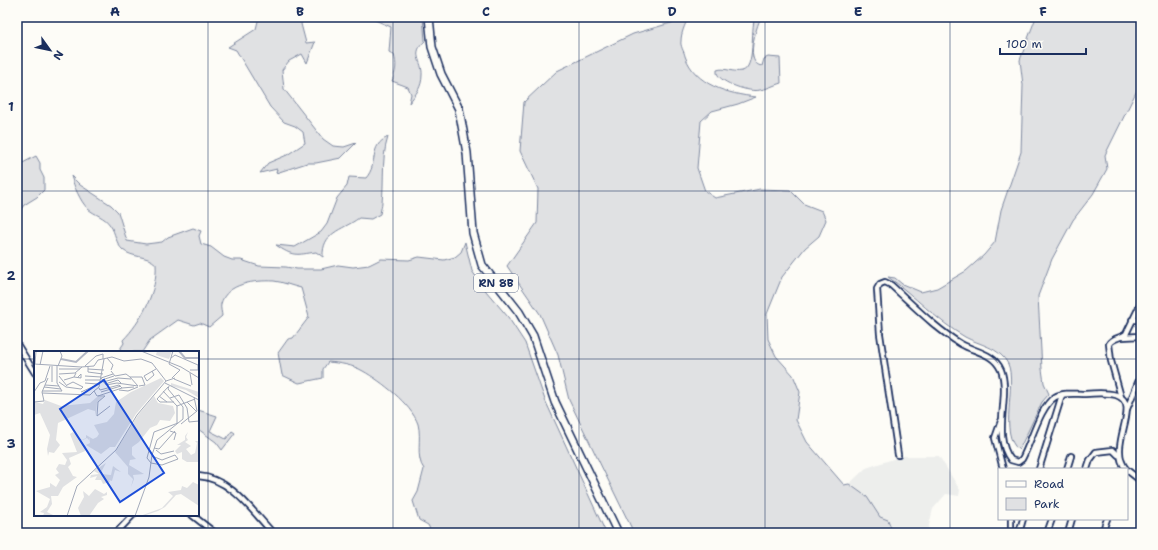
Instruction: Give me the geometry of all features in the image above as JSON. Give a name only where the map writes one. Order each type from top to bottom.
[{"type":"main road","name":"RN 8B","points":[[429,17],[432,47],[442,74],[459,109],[467,153],[473,233],[482,265],[519,312],[533,336],[555,402],[618,533]]},
{"type":"street","points":[[898,455],[880,334],[877,289],[882,283],[891,285],[947,334],[962,345],[978,350],[996,363],[1003,378],[1002,435],[1008,455],[1012,461],[1018,462],[1025,454],[1048,404],[1055,397],[1062,395],[1108,393],[1120,397],[1125,402],[1127,410]]},
{"type":"street","points":[[1122,337],[1126,334],[1141,303]]},
{"type":"street","points":[[1132,320],[1141,320]]},
{"type":"street","points":[[1120,397],[1111,361],[1109,344],[1114,338],[1141,336]]},
{"type":"street","points":[[17,344],[34,371]]},
{"type":"street","points":[[1119,457],[1119,445],[1127,410],[1139,380]]},
{"type":"street","points":[[1039,468],[1062,395]]},
{"type":"street","points":[[1002,420],[995,438],[1003,468]]},
{"type":"street","points":[[1087,468],[1090,460],[1096,452],[1113,450],[1125,468]]},
{"type":"street","points":[[1067,468],[1071,456]]},
{"type":"street","points":[[1128,470],[1141,480]]},
{"type":"street","points":[[199,476],[215,479],[226,485],[273,533]]},
{"type":"street","points":[[116,533],[132,516]]},
{"type":"street","points":[[193,516],[216,533]]},
{"type":"street","points":[[1011,520],[1011,533]]},
{"type":"street","points":[[1019,533],[1023,520]]},
{"type":"street","points":[[1048,533],[1052,520]]},
{"type":"street","points":[[1068,533],[1072,520]]},
{"type":"street","points":[[1102,533],[1107,520]]},
{"type":"shaded area","points":[[902,456],[939,456],[960,490],[959,496],[946,494],[933,509],[927,533],[893,533],[888,521],[880,517],[867,497],[849,484],[866,468]]},
{"type":"green space","points":[[259,17],[303,17],[301,24],[306,43],[315,42],[307,63],[302,54],[289,61],[282,70],[284,89],[323,139],[333,146],[344,147],[356,143],[341,158],[316,163],[307,163],[276,173],[277,169],[260,173],[268,163],[287,155],[305,143],[303,132],[295,126],[284,122],[270,107],[236,50],[228,47],[256,29]]},
{"type":"green space","points":[[376,17],[423,17],[425,41],[418,50],[418,58],[422,70],[422,79],[418,90],[409,103],[411,94],[408,87],[392,81],[396,65],[394,55],[389,52],[391,27],[375,20]]},
{"type":"green space","points":[[755,17],[761,17],[754,37],[752,53],[754,59],[757,64],[762,66],[764,59],[768,57],[780,58],[781,83],[755,91],[729,84],[719,77],[717,70],[723,69],[742,71],[746,68],[751,56]]},
{"type":"green space","points":[[1036,17],[1141,17],[1141,82],[1105,155],[1107,169],[1093,194],[1073,220],[1052,259],[1038,296],[1042,369],[1044,383],[1049,394],[1042,402],[1019,450],[1013,443],[1010,433],[1009,421],[1011,384],[1008,364],[1004,358],[989,347],[955,331],[888,277],[895,278],[902,284],[921,292],[937,288],[966,271],[984,255],[995,242],[1001,210],[1021,152],[1023,85],[1020,60]]},
{"type":"green space","points":[[688,18],[682,32],[681,45],[690,66],[696,74],[704,81],[724,90],[745,96],[756,97],[738,104],[712,111],[701,121],[697,168],[705,191],[715,198],[760,189],[790,190],[804,204],[822,211],[826,220],[819,236],[805,248],[782,277],[767,314],[768,339],[776,356],[793,375],[800,392],[796,420],[807,442],[844,485],[849,484],[867,497],[880,517],[888,520],[893,533],[634,533],[569,400],[558,355],[540,314],[507,266],[537,223],[538,189],[520,151],[524,102],[557,71],[633,34]]},
{"type":"green space","points":[[388,137],[384,156],[383,195],[380,214],[371,219],[359,218],[334,233],[326,242],[323,257],[316,252],[295,254],[287,252],[276,245],[295,247],[321,232],[327,224],[337,198],[347,186],[349,177],[366,178],[372,167],[378,145]]},
{"type":"green space","points":[[36,156],[40,163],[40,170],[44,178],[44,190],[37,197],[24,205],[17,215],[17,166]]},
{"type":"green space","points":[[71,176],[80,185],[111,205],[118,212],[127,241],[146,244],[162,242],[168,237],[193,228],[201,231],[199,236],[201,244],[211,247],[224,257],[232,260],[241,260],[259,266],[321,269],[338,265],[353,267],[369,265],[381,259],[409,260],[419,257],[444,260],[455,257],[461,252],[465,242],[472,271],[486,291],[508,317],[525,343],[545,400],[606,533],[432,533],[428,525],[419,520],[413,501],[418,492],[424,469],[421,464],[419,453],[418,424],[414,416],[402,401],[370,375],[355,367],[346,365],[328,362],[323,369],[323,378],[299,383],[282,375],[278,353],[288,339],[293,338],[309,317],[301,288],[274,281],[259,281],[243,284],[229,291],[224,297],[221,304],[222,316],[209,327],[200,323],[194,325],[178,320],[150,340],[143,351],[119,351],[124,343],[123,340],[130,333],[147,305],[154,284],[156,264],[148,259],[127,253],[123,250],[118,244],[108,222],[88,209],[82,202]]},
{"type":"green space","points":[[199,410],[217,416],[210,431],[226,439],[232,431],[235,433],[222,450],[216,442],[199,430]]}]
